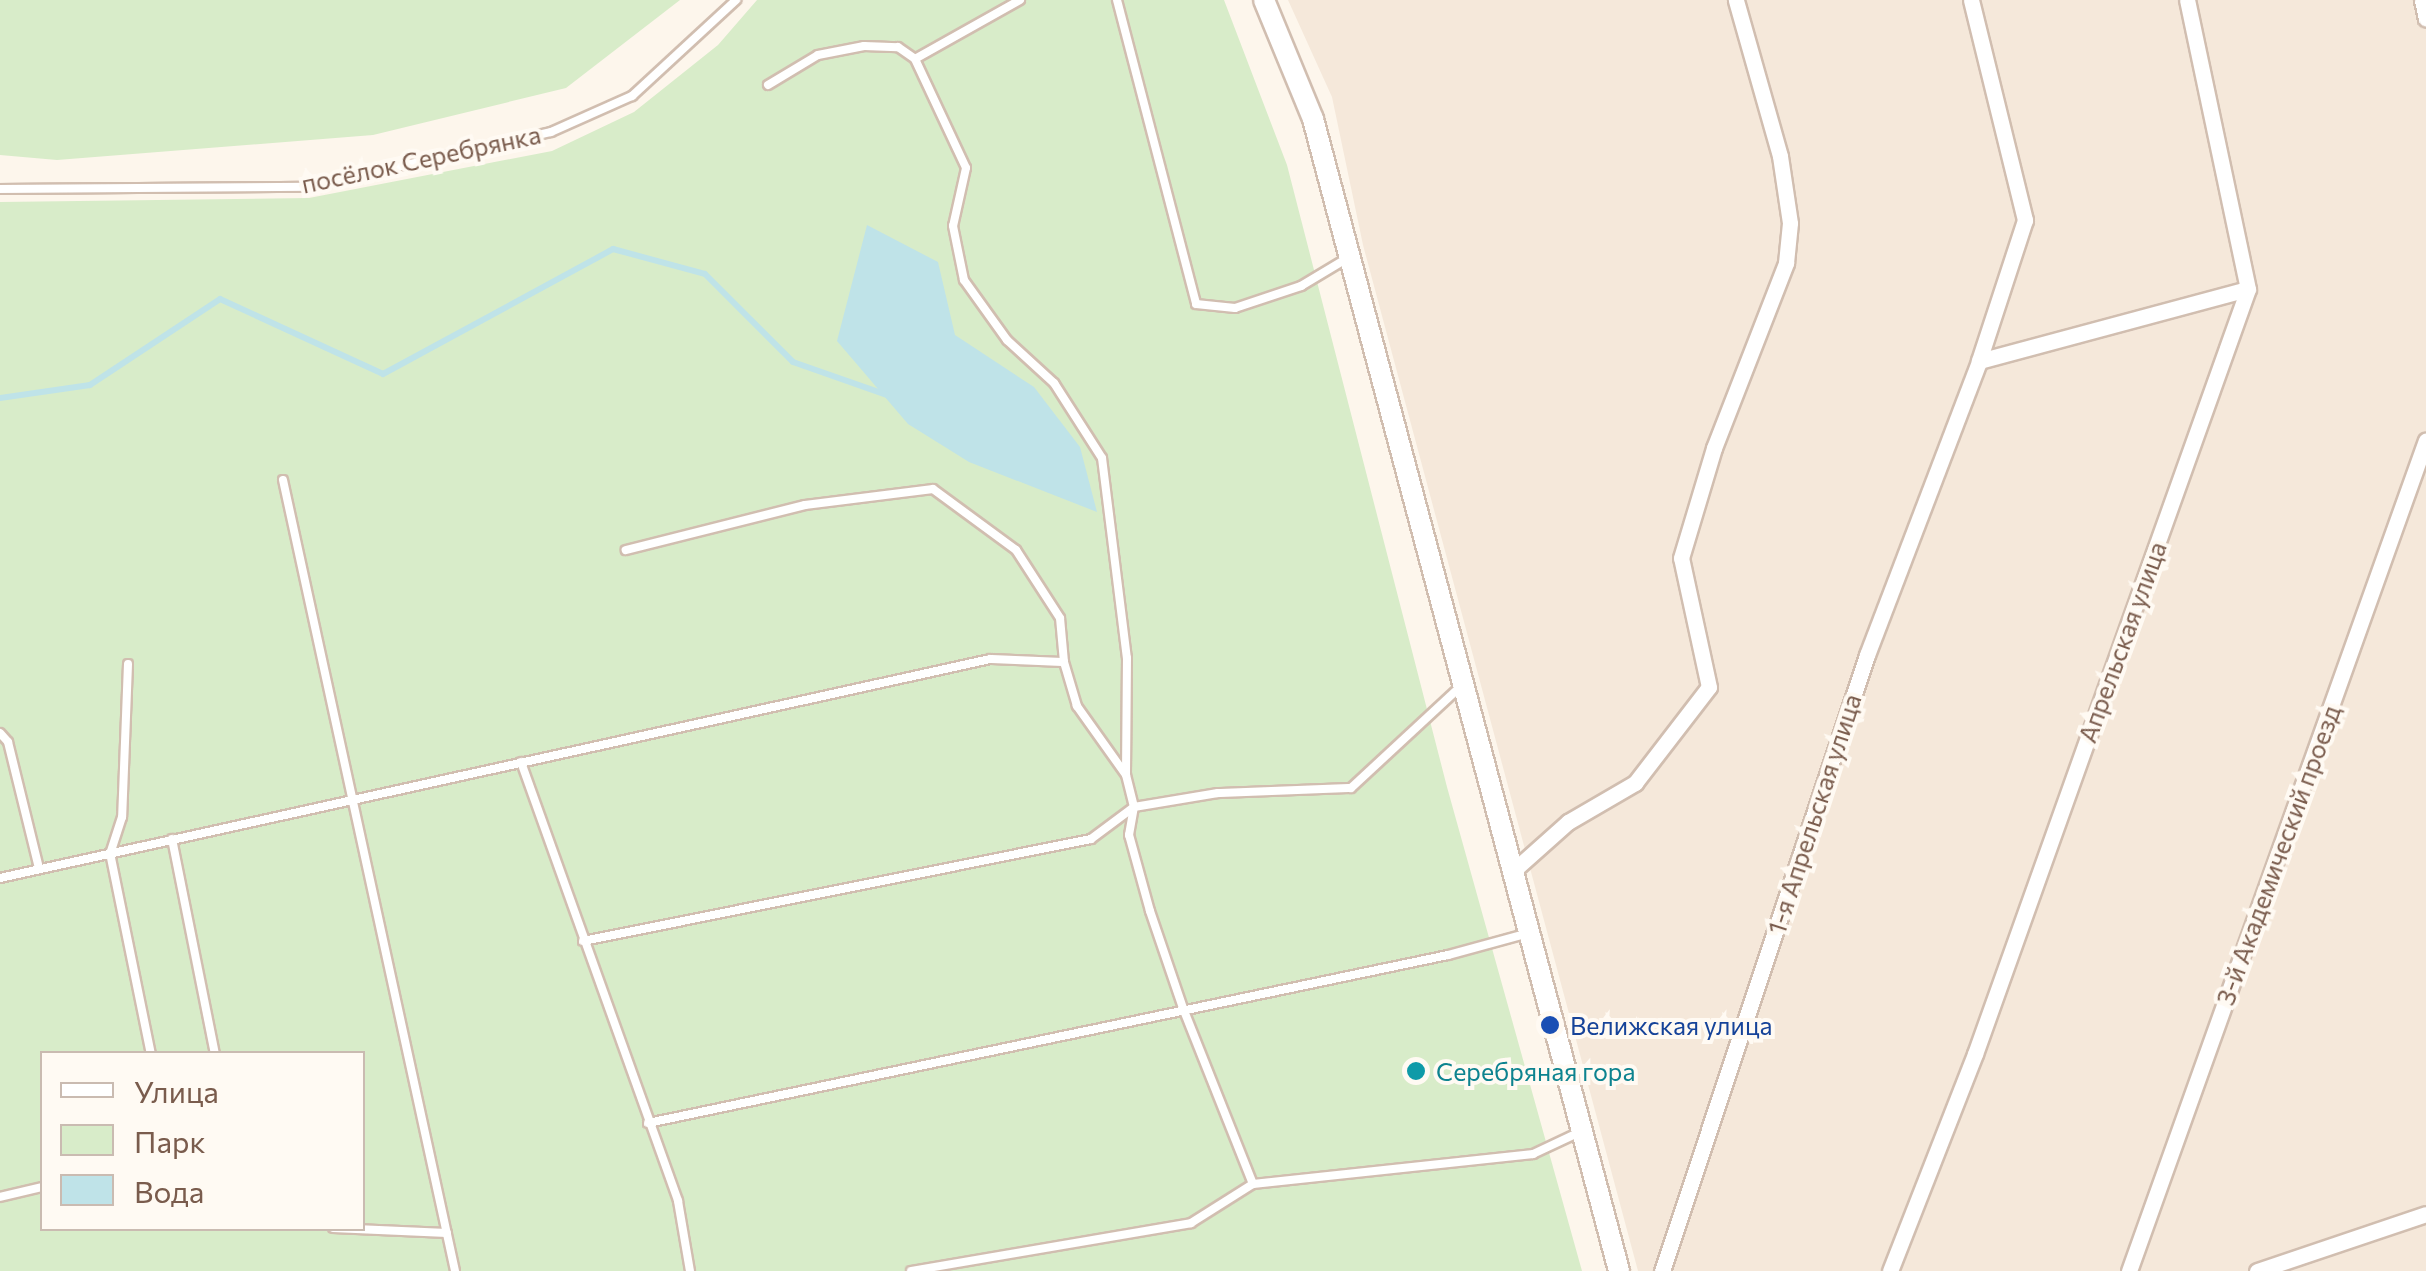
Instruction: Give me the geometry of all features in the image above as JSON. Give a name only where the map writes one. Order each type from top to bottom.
[{"type":"street","points":[[1264,0],[1312,119],[1582,1131],[1613,1266]]},
{"type":"street","points":[[1513,871],[1568,822],[1636,783],[1709,687],[1682,558],[1714,448],[1786,263],[1790,224],[1780,156],[1736,0]]},
{"type":"street","name":"1-я Апрельская улица","points":[[1662,1271],[1867,655],[1979,361],[2025,220],[1971,0]]},
{"type":"street","points":[[1979,361],[2248,289],[2187,0]]},
{"type":"street","points":[[2422,0],[2426,19]]},
{"type":"street","name":"Апрельская улица","points":[[1890,1271],[1975,1054],[2248,289]]},
{"type":"street","name":"3-й Академический проезд","points":[[2130,1271],[2426,440]]},
{"type":"street","points":[[2257,1271],[2426,1214]]},
{"type":"lane","name":"посёлок Серебрянка","points":[[0,189],[310,187],[551,132],[632,96],[736,0]]},
{"type":"lane","points":[[914,58],[1020,0]]},
{"type":"lane","points":[[1117,0],[1196,304],[1235,308],[1301,286],[1350,257]]},
{"type":"lane","points":[[768,86],[818,55],[864,46],[898,47],[914,58],[966,168],[953,226],[964,280],[1007,340],[1054,382],[1102,458],[1127,658],[1126,775],[1134,807],[1128,836],[1184,1011],[1254,1184]]},
{"type":"lane","points":[[283,480],[356,798],[455,1271]]},
{"type":"lane","points":[[626,550],[805,505],[933,489],[1016,550],[1060,618],[1064,662],[1077,706],[1126,775]]},
{"type":"lane","points":[[0,878],[990,659],[1064,662]]},
{"type":"lane","points":[[128,664],[122,817],[110,852],[150,1051]]},
{"type":"lane","points":[[583,941],[1091,840],[1134,807],[1218,794],[1350,788],[1463,684]]},
{"type":"lane","points":[[0,734],[8,742],[39,868]]},
{"type":"lane","points":[[521,762],[678,1201],[690,1271]]},
{"type":"lane","points":[[172,839],[215,1051]]},
{"type":"lane","points":[[648,1123],[1529,934]]},
{"type":"lane","points":[[911,1271],[1191,1223],[1254,1184],[1533,1154],[1582,1131]]},
{"type":"lane","points":[[0,1196],[40,1187]]},
{"type":"lane","points":[[365,1230],[448,1234]]},
{"type":"shaded area","points":[[1288,0],[2426,0],[2426,1271],[1638,1271],[1363,245],[1332,97]]},
{"type":"green space","points":[[0,0],[680,0],[566,88],[373,135],[57,160],[0,155]]},
{"type":"green space","points":[[757,0],[1224,0],[1287,165],[1447,787],[1582,1271],[0,1271],[0,202],[309,198],[552,151],[634,112],[718,45]]},
{"type":"water","points":[[867,225],[938,262],[955,335],[1034,387],[1080,447],[1097,512],[969,462],[908,424],[837,341]]},
{"type":"waterway","points":[[0,398],[90,385],[220,299],[383,374],[613,249],[705,274],[793,362],[887,395]]},
{"type":"place","name":"Велижская улица","points":[[1550,1025]]},
{"type":"place","name":"Серебряная гора","points":[[1416,1071]]}]
